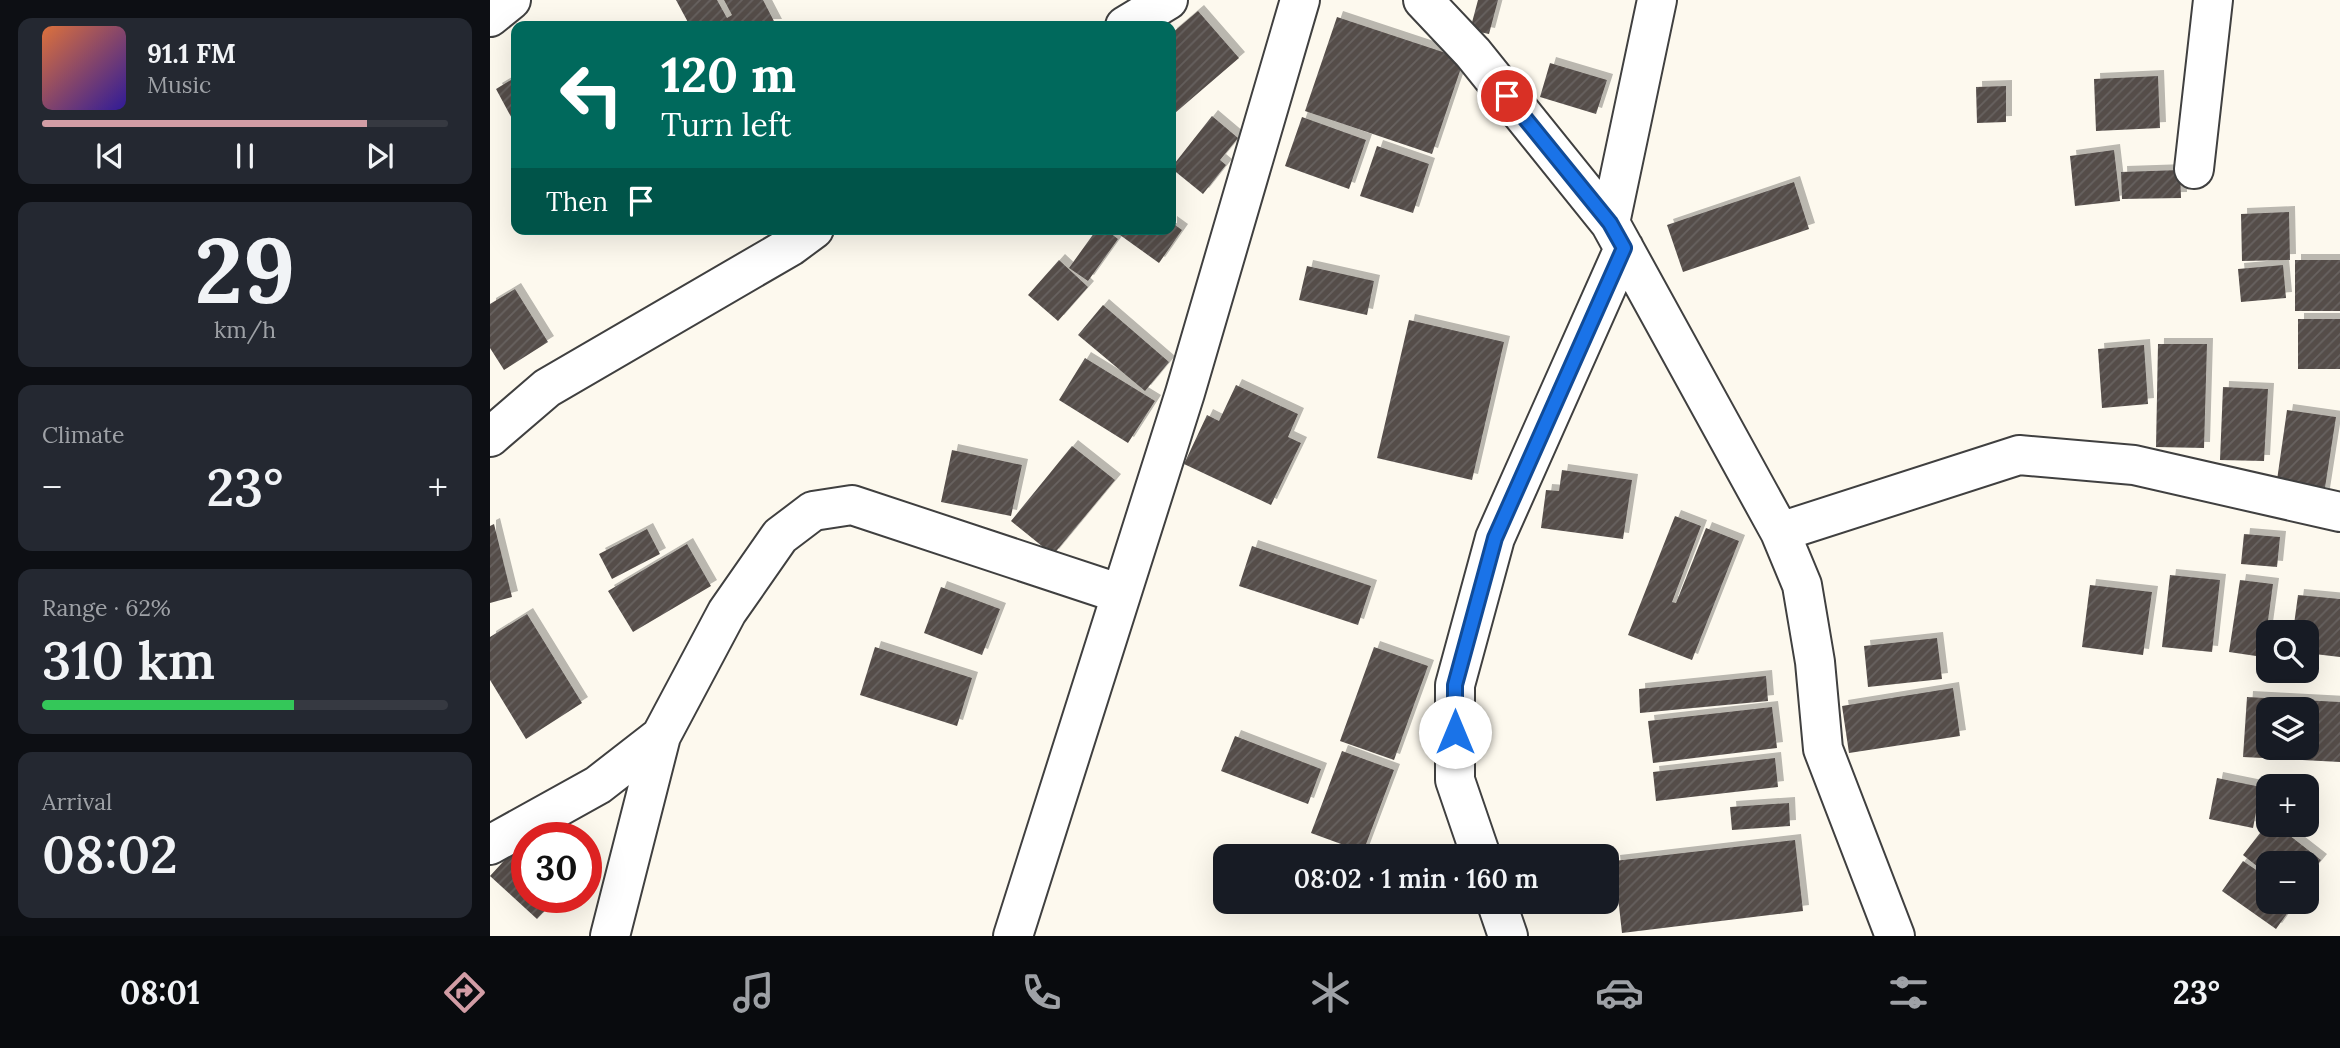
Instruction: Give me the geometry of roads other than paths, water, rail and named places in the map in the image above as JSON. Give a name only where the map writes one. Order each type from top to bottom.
[{"type":"street","points":[[490,17],[511,0]]},
{"type":"street","points":[[1133,21],[1168,0]]},
{"type":"street","points":[[1013,936],[1185,393],[1300,0]]},
{"type":"street","points":[[1423,0],[1474,53],[1617,235],[1780,532],[1802,584],[1815,662],[1823,749],[1895,936]]},
{"type":"street","points":[[1477,844],[1455,780],[1455,685],[1495,538],[1617,235],[1657,0]]},
{"type":"street","points":[[2194,169],[2213,0]]},
{"type":"street","points":[[490,436],[547,388],[806,235]]},
{"type":"street","points":[[1780,532],[2019,455],[2134,465],[2340,512]]},
{"type":"street","points":[[610,936],[661,736],[727,612],[780,536],[813,511],[852,505],[1121,594]]},
{"type":"street","points":[[490,845],[598,785],[661,736]]},
{"type":"street","points":[[1500,914],[1508,936]]}]
